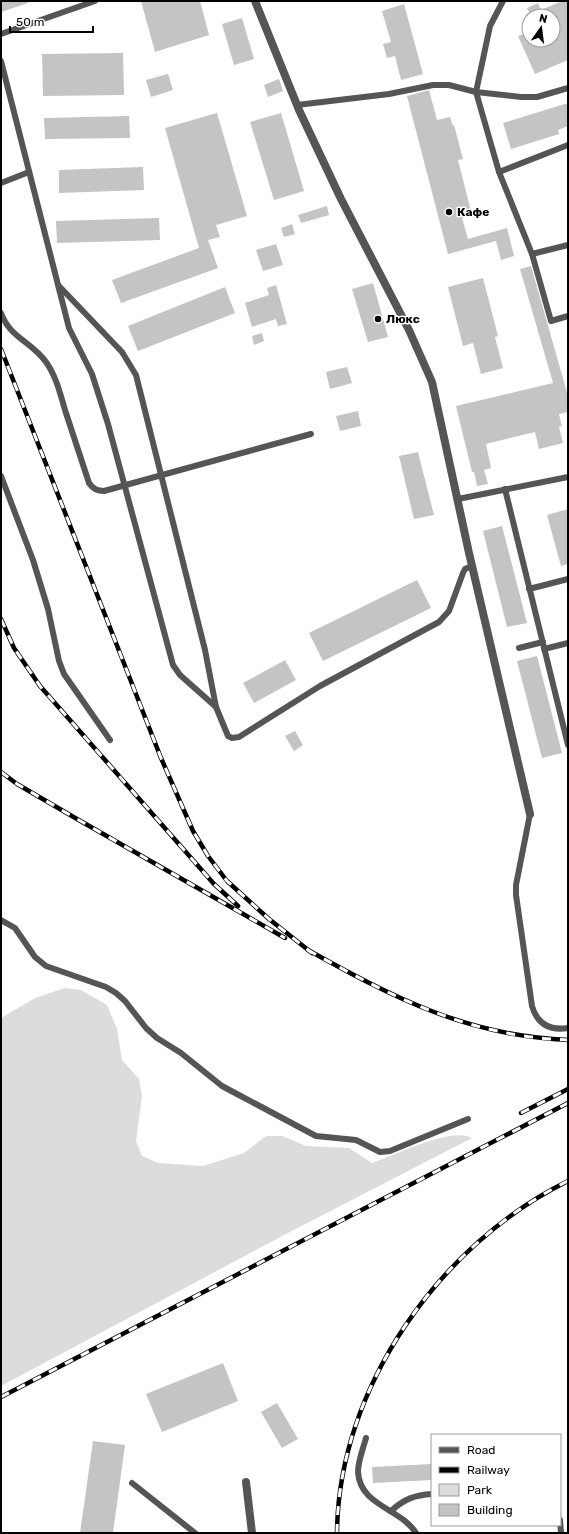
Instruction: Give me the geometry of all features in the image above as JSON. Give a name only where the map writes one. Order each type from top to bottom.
[{"type":"street","points":[[255,1],[297,105],[341,199],[423,360],[437,401],[472,566],[530,814]]},
{"type":"street","points":[[246,1482],[252,1533]]},
{"type":"lane","points":[[1,34],[95,1]]},
{"type":"lane","points":[[503,1],[490,26],[476,92],[500,172],[532,254],[552,321],[568,316]]},
{"type":"lane","points":[[1,61],[70,328],[92,374],[173,665],[180,675],[216,707]]},
{"type":"lane","points":[[297,105],[389,94],[433,85],[449,85],[476,92],[521,97],[537,96],[568,88]]},
{"type":"lane","points":[[500,172],[568,145]]},
{"type":"lane","points":[[1,183],[30,172]]},
{"type":"lane","points":[[532,254],[568,245]]},
{"type":"lane","points":[[58,285],[102,330],[129,363],[142,393],[205,650],[216,707],[228,736],[232,738],[239,737],[320,686],[438,622],[449,611],[465,569],[472,566]]},
{"type":"lane","points":[[1,313],[5,324],[12,332],[35,349],[46,361],[55,380],[89,483],[93,488],[104,491],[311,434]]},
{"type":"lane","points":[[1,476],[33,560],[48,609],[64,674],[110,740]]},
{"type":"lane","points":[[458,499],[568,477]]},
{"type":"lane","points":[[505,489],[568,745]]},
{"type":"lane","points":[[529,589],[568,579]]},
{"type":"lane","points":[[519,648],[543,642]]},
{"type":"lane","points":[[544,649],[568,643]]},
{"type":"lane","points":[[530,814],[516,885],[516,895],[532,1006],[538,1020],[543,1024],[555,1029],[568,1028]]},
{"type":"lane","points":[[1,920],[15,928],[35,957],[46,966],[106,987],[116,993],[125,1000],[146,1028],[157,1038],[181,1053],[211,1079],[316,1136],[356,1140],[380,1152],[390,1151],[468,1118]]},
{"type":"lane","points":[[366,1438],[358,1472],[361,1485],[366,1494],[372,1500],[403,1518],[416,1533]]},
{"type":"lane","points":[[132,1483],[195,1533]]},
{"type":"lane","points":[[391,1511],[401,1502],[412,1496],[431,1494]]},
{"type":"green space","points":[[65,988],[81,990],[107,1005],[117,1029],[122,1060],[139,1079],[142,1096],[136,1141],[142,1156],[158,1163],[203,1166],[244,1153],[266,1136],[282,1136],[306,1146],[349,1148],[372,1163],[408,1148],[438,1139],[463,1135],[472,1138],[286,1234],[1,1386],[1,1018],[35,998]]},
{"type":"building","points":[[1,1],[28,1],[28,3],[1,12]]},
{"type":"building","points":[[141,1],[200,1],[209,35],[155,52]]},
{"type":"building","points":[[562,1],[568,1],[568,60],[535,74],[523,48],[561,48],[561,8],[546,8]]},
{"type":"building","points":[[538,3],[540,8],[527,8]]},
{"type":"building","points":[[404,4],[423,74],[401,80],[395,56],[387,58],[383,44],[391,42],[382,11]]},
{"type":"building","points":[[242,18],[254,59],[234,65],[222,24]]},
{"type":"building","points":[[521,35],[521,43],[518,36]]},
{"type":"building","points":[[123,53],[124,95],[43,96],[42,54]]},
{"type":"building","points":[[168,74],[173,90],[151,97],[146,80]]},
{"type":"building","points":[[279,79],[283,91],[268,97],[264,85]]},
{"type":"building","points":[[429,90],[437,120],[450,117],[453,126],[454,125],[463,159],[458,160],[472,215],[462,218],[468,239],[507,228],[514,256],[501,260],[496,241],[448,254],[407,96]]},
{"type":"building","points":[[568,103],[568,126],[558,130],[559,134],[511,149],[503,123]]},
{"type":"building","points":[[217,113],[247,216],[216,225],[220,237],[208,240],[218,268],[121,303],[112,280],[199,248],[165,128]]},
{"type":"building","points":[[281,113],[304,191],[274,200],[250,122]]},
{"type":"building","points":[[129,116],[130,138],[45,139],[44,118]]},
{"type":"building","points":[[143,167],[144,190],[59,193],[59,170]]},
{"type":"building","points":[[327,206],[329,215],[301,223],[298,215]]},
{"type":"building","points":[[159,218],[160,240],[57,243],[56,221]]},
{"type":"building","points":[[292,224],[295,234],[284,237],[281,228]]},
{"type":"building","points":[[276,244],[283,265],[263,271],[256,250]]},
{"type":"building","points":[[531,266],[568,396],[568,412],[559,414],[562,426],[559,427],[563,443],[539,449],[535,432],[486,444],[491,468],[484,470],[488,484],[477,486],[474,472],[472,472],[456,406],[553,383],[520,269]]},
{"type":"building","points":[[483,278],[498,336],[495,337],[503,368],[481,374],[473,343],[463,346],[448,287]]},
{"type":"building","points":[[373,283],[388,337],[368,342],[352,289]]},
{"type":"building","points":[[276,285],[287,324],[278,326],[276,319],[252,327],[245,303],[269,295],[267,288]]},
{"type":"building","points":[[225,287],[235,313],[138,351],[128,326]]},
{"type":"building","points":[[262,333],[264,341],[254,345],[252,336]]},
{"type":"building","points":[[347,367],[352,383],[330,389],[326,372]]},
{"type":"building","points":[[358,411],[361,426],[340,431],[336,416]]},
{"type":"building","points":[[418,452],[434,515],[414,519],[399,456]]},
{"type":"building","points":[[568,509],[568,564],[561,566],[547,515]]},
{"type":"building","points":[[502,526],[527,623],[507,627],[483,531]]},
{"type":"building","points":[[417,580],[431,608],[323,661],[309,633]]},
{"type":"building","points":[[537,656],[562,753],[542,758],[517,661]]},
{"type":"building","points":[[285,660],[296,680],[254,703],[243,683]]},
{"type":"building","points":[[295,731],[303,745],[294,751],[285,736]]},
{"type":"building","points":[[223,1363],[238,1401],[162,1432],[146,1394]]},
{"type":"building","points":[[277,1403],[298,1439],[282,1448],[261,1412]]},
{"type":"building","points":[[93,1441],[125,1445],[113,1533],[80,1533]]},
{"type":"building","points":[[431,1464],[431,1480],[373,1483],[372,1467]]},
{"type":"railway","points":[[1,349],[161,758],[193,831],[208,856],[227,881],[269,919],[312,953]]},
{"type":"railway","points":[[1,619],[14,648],[40,686],[214,884],[238,906]]},
{"type":"railway","points":[[1,772],[17,784],[285,938]]},
{"type":"railway","points":[[308,950],[371,984],[433,1012],[497,1031],[532,1037],[568,1040]]},
{"type":"railway","points":[[521,1113],[568,1089]]},
{"type":"railway","points":[[1,1397],[568,1103]]},
{"type":"railway","points":[[337,1533],[342,1479],[356,1426],[377,1375],[405,1326],[439,1282],[478,1242],[521,1208],[568,1181]]},
{"type":"place","name":"Кафе","points":[[449,212]]},
{"type":"place","name":"Люкс","points":[[378,319]]}]
